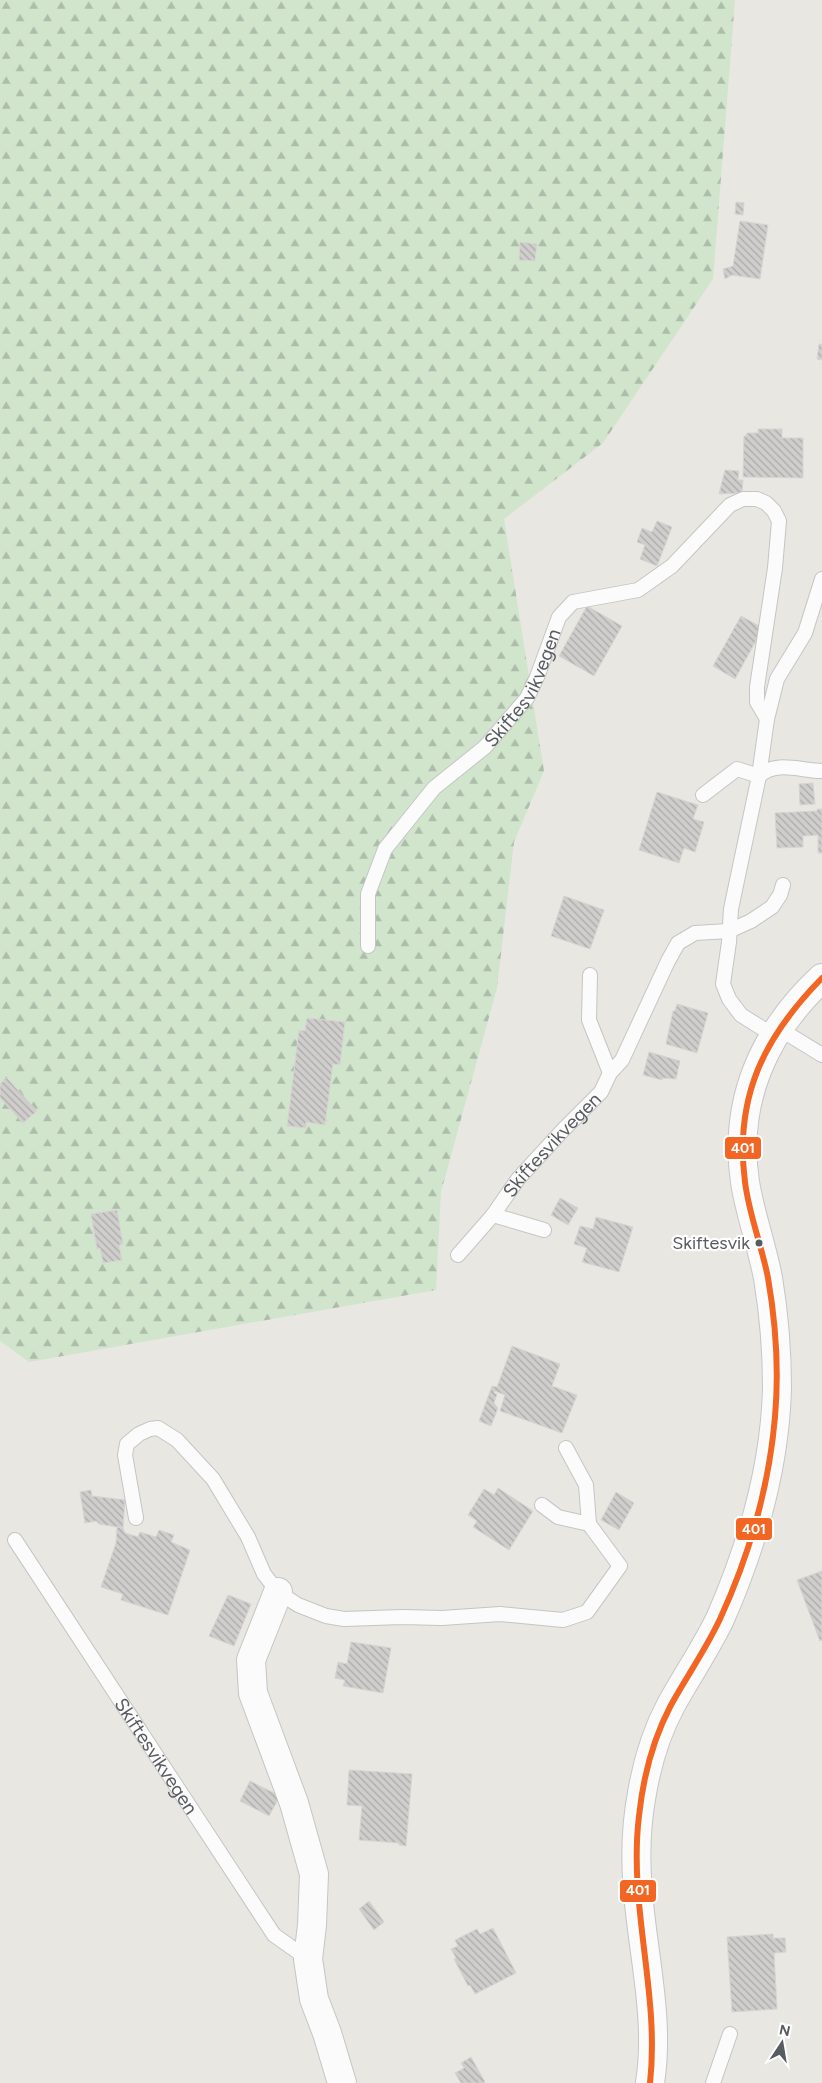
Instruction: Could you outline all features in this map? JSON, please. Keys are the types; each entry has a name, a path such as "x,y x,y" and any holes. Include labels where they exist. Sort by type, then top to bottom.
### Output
{"main road":[{"path":"650,2083 654,2018 638,1892 636,1848 642,1793 653,1750 669,1708 719,1620 755,1529 773,1445 777,1389 775,1332 767,1276 746,1182 743,1146 746,1110 755,1075 775,1032 801,998 822,978"},
{"path":"278,1592 251,1660 253,1693 294,1803 314,1874 312,1925 308,1959 314,1999 327,2033 342,2083"}],"lane":[{"name":"Skiftesvikvegen","path":"368,946 368,894 385,849 434,788 484,747 527,698 537,677 559,617 565,609 573,602 638,590 672,566 730,505 743,499 757,499 766,503 774,511 778,521 775,568 757,687 757,702 767,719"},
{"path":"822,579 804,633 777,679 771,697 759,776 738,867 723,984 729,999 740,1014 822,1055"},
{"path":"759,776 763,772 778,766 822,771"},
{"path":"703,795 736,769 759,776"},
{"name":"Skiftesvikvegen","path":"458,1255 492,1215 518,1179 601,1092 610,1073 622,1060 678,943 694,933 729,931 751,921 772,907 780,896 783,886"},
{"name":"Skiftesvikvegen","path":"590,975 589,1020 610,1073"},
{"name":"Skiftesvikvegen","path":"492,1215 544,1230"},
{"path":"136,1518 125,1455 127,1444 138,1434 158,1428 177,1440 213,1479 248,1537 264,1574 278,1592 298,1605 326,1616 344,1619 442,1618 500,1614 563,1620 588,1612 620,1566 590,1524 586,1485 566,1448"},
{"path":"542,1505 558,1517 590,1524"},
{"name":"Skiftesvikvegen","path":"15,1540 274,1935 308,1959"},
{"path":"713,2083 730,2034"}],"green space":[{"path":"0,0 735,0 713,279 603,443 504,519 544,771 514,842 497,988 441,1192 436,1290 29,1362 0,1341"}],"building":[{"path":"736,202 744,203 743,215 735,214"},
{"path":"740,221 768,225 760,279 732,275 725,279 723,269 733,266"},
{"path":"520,242 537,244 535,261 519,260"},
{"path":"819,344 822,344 822,360 817,359"},
{"path":"758,429 782,429 782,438 803,438 803,478 743,477 744,436 747,433 758,433"},
{"path":"725,470 739,471 738,480 743,480 742,493 719,494"},
{"path":"657,521 672,527 657,566 640,559 645,545 637,542 642,528 652,532"},
{"path":"587,606 622,626 594,676 559,656"},
{"path":"741,616 763,628 735,679 713,666"},
{"path":"813,783 815,804 800,805 799,784"},
{"path":"657,792 698,805 693,819 704,822 695,852 684,848 679,863 639,850"},
{"path":"817,809 822,809 822,853 818,853 818,835 803,836 803,847 777,848 775,813 817,811"},
{"path":"564,896 604,910 590,949 551,936"},
{"path":"677,1004 708,1013 697,1053 666,1044 673,1011 675,1011"},
{"path":"307,1018 345,1022 340,1065 333,1064 325,1125 306,1122 306,1128 287,1126 299,1030 305,1031"},
{"path":"649,1052 680,1061 676,1079 663,1078 662,1080 643,1075"},
{"path":"7,1078 37,1111 23,1123 0,1098 0,1084"},
{"path":"560,1198 578,1208 568,1225 551,1215"},
{"path":"117,1210 123,1244 119,1245 122,1260 103,1263 100,1248 97,1249 91,1214"},
{"path":"596,1217 633,1227 619,1272 582,1262 587,1248 574,1244 580,1226 593,1229"},
{"path":"512,1346 560,1364 552,1386 577,1395 562,1433 500,1411 505,1395 495,1391 494,1393 497,1394 494,1403 498,1408 491,1426 479,1421 492,1386 497,1387"},
{"path":"498,1488 533,1511 509,1550 473,1527 477,1521 468,1515 484,1489 494,1495"},
{"path":"91,1490 92,1496 125,1500 123,1528 99,1524 96,1521 85,1523 80,1492"},
{"path":"616,1492 634,1503 619,1530 601,1520"},
{"path":"117,1527 123,1528 125,1533 138,1537 140,1532 156,1537 159,1530 174,1535 171,1542 190,1550 168,1615 121,1600 123,1594 101,1587 116,1543"},
{"path":"822,1571 822,1640 820,1641 797,1580"},
{"path":"228,1595 251,1604 234,1646 209,1636"},
{"path":"351,1642 391,1648 383,1693 343,1686 345,1680 335,1678 338,1662 347,1664"},
{"path":"349,1770 412,1774 406,1846 399,1845 399,1843 359,1840 362,1806 347,1805"},
{"path":"250,1781 280,1796 269,1816 240,1801"},
{"path":"369,1901 384,1922 374,1930 359,1909"},
{"path":"493,1928 516,1973 475,1994 470,1985 468,1986 451,1949 458,1946 455,1940 477,1929 480,1934"},
{"path":"773,1934 773,1938 785,1938 786,1952 774,1953 777,2009 732,2012 727,1937"},
{"path":"471,2057 485,2082 461,2083 455,2073 464,2068 461,2063"}],"transit line":[{"name":"401","path":"650,2083 651,2016 637,1883 639,1816 643,1787 659,1731 677,1694 715,1630 749,1546 763,1495 775,1417 777,1365 773,1313 768,1278 749,1206 745,1182 744,1123 749,1096 769,1046 784,1023 822,978"}],"place":[{"name":"Skiftesvik","path":"759,1243"}]}
